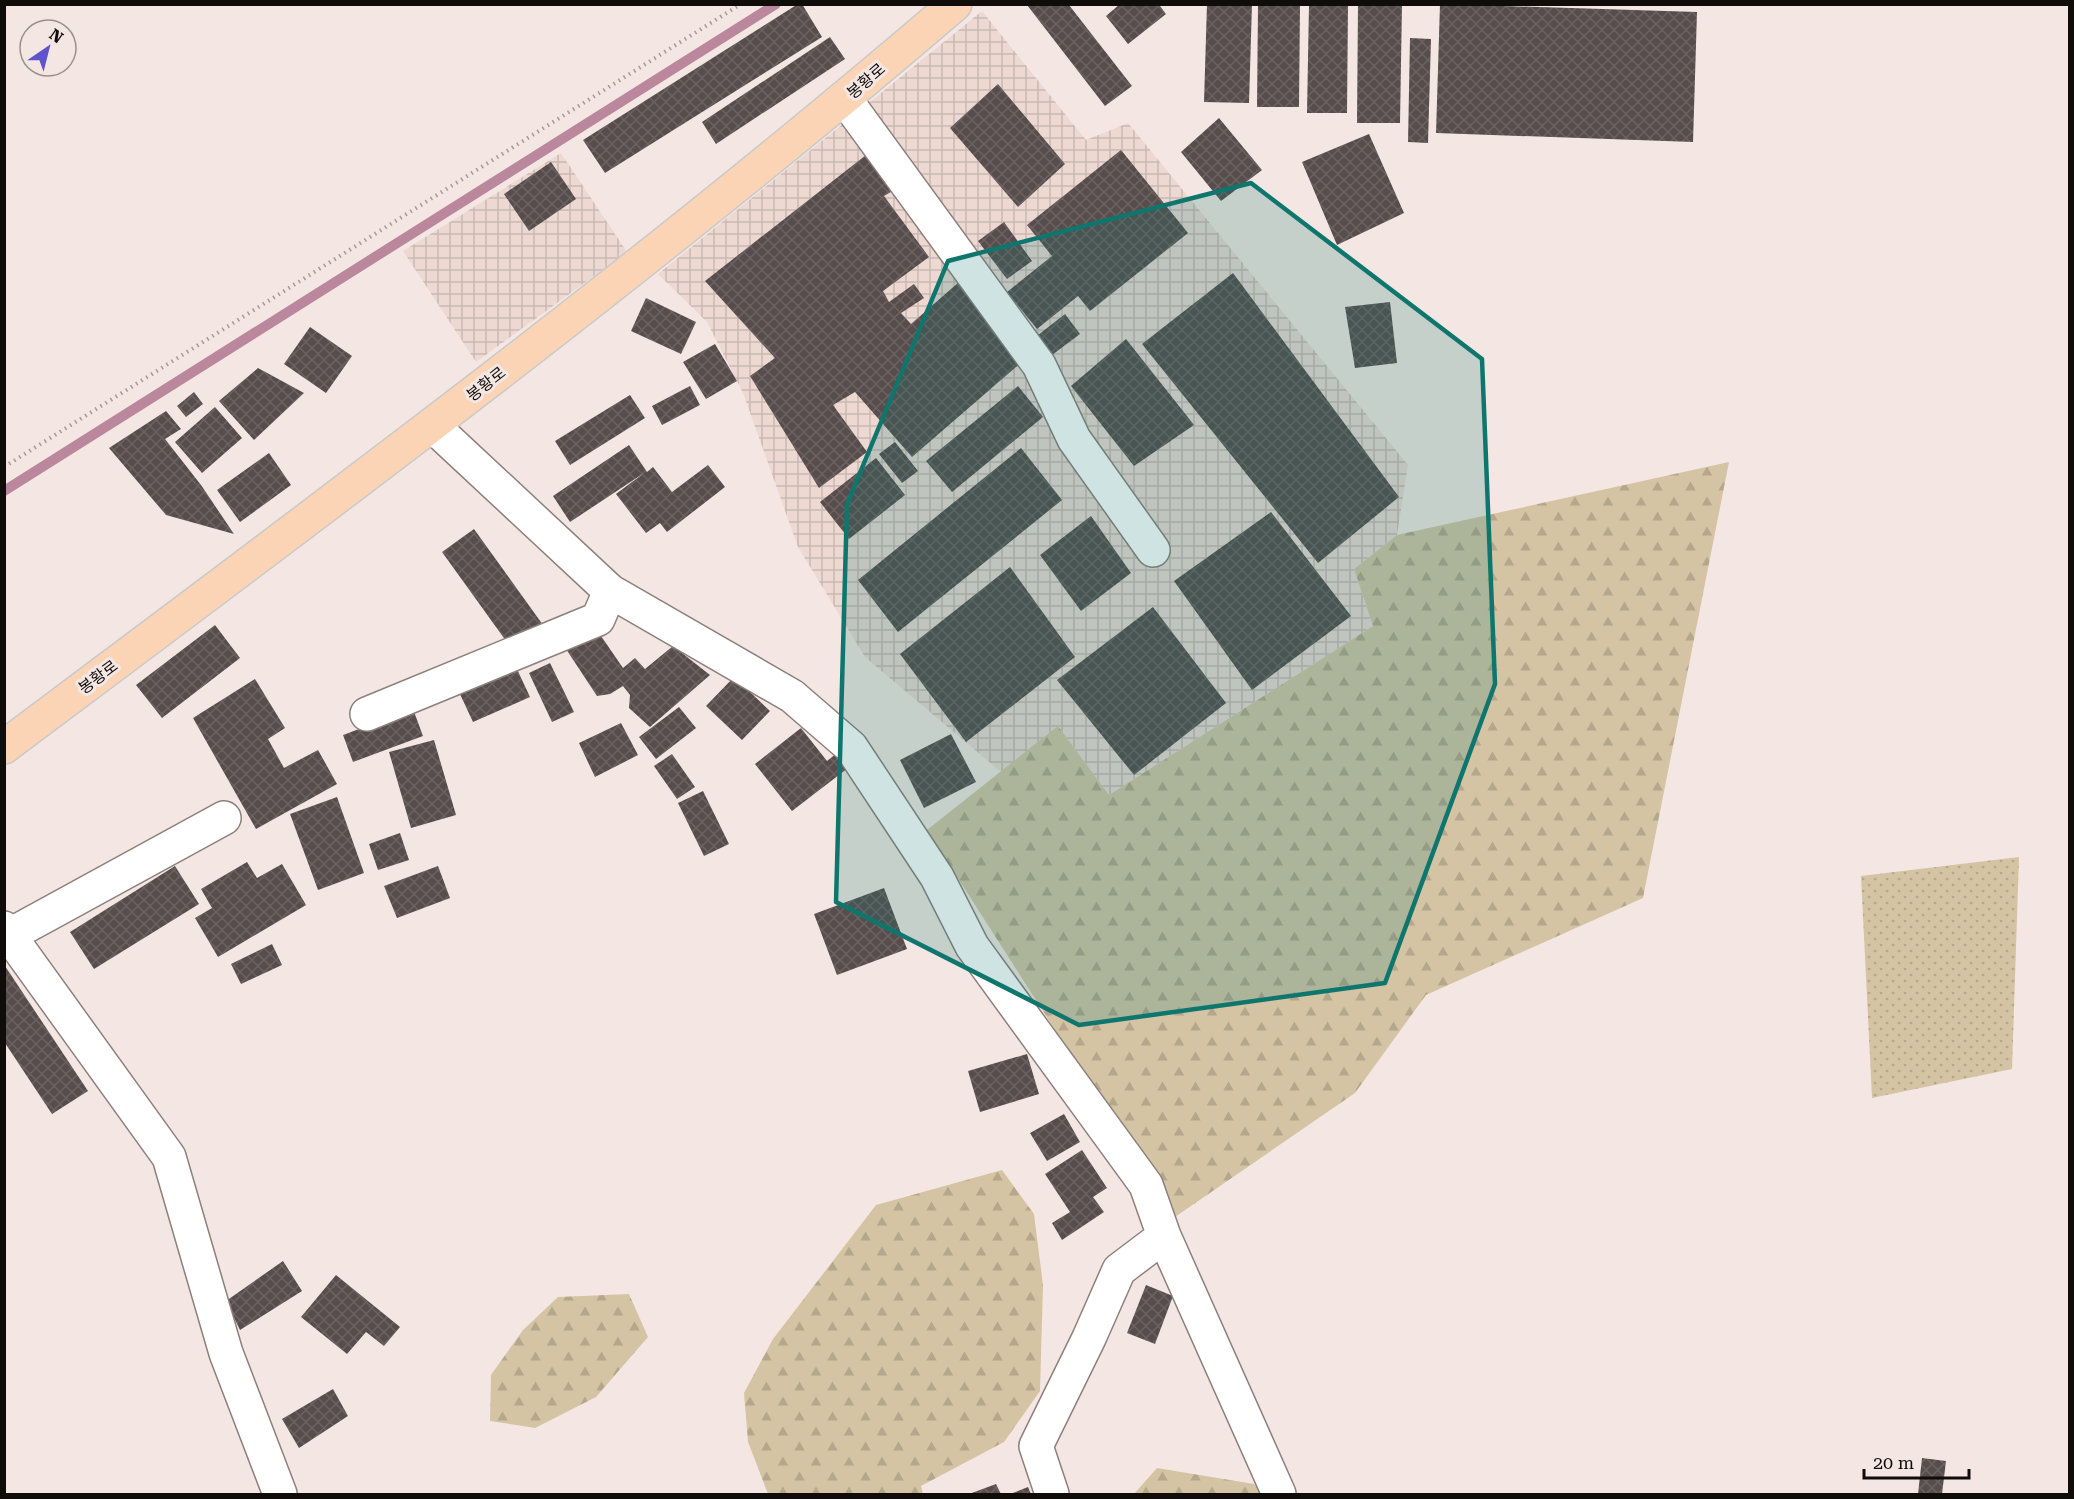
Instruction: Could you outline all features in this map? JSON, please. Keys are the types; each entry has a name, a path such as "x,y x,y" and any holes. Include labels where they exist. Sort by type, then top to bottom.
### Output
{"main road":[{"name":"봉황로","path":"4,747 433,426 845,99 955,4"}],"street":[{"path":"845,99 1039,365 1074,440 1153,550"},
{"path":"433,426 610,591 792,696 851,747 937,878 972,946 1146,1185 1164,1236 1279,1494"},
{"path":"367,714 598,619 610,591"},
{"path":"224,818 7,931 169,1157 226,1353 280,1494"},
{"path":"1052,1494 1036,1446 1089,1338 1119,1270 1164,1236"}],"path":[{"path":"4,467 741,4"}],"highlighted area":[{"path":"1251,183 1482,359 1495,684 1385,983 1079,1025 836,902 847,504 948,261"}],"shaded area":[{"path":"982,11 1086,140 1128,123 1408,465 1397,535 1354,569 1373,626 1109,795 1058,726 1001,772 865,657 798,547 743,393 707,322 658,274"},
{"path":"561,153 627,252 476,362 403,251"}],"green space":[{"path":"1729,462 1643,898 1426,995 1355,1093 1175,1217 927,830 1058,726 1109,795 1373,626 1354,569 1397,535"},
{"path":"2019,857 2012,1069 1872,1098 1861,876"},
{"path":"1002,1170 1034,1214 1043,1285 1040,1391 1004,1442 921,1486 923,1494 768,1494 748,1442 744,1393 773,1339 876,1205"},
{"path":"629,1294 648,1337 596,1397 535,1428 490,1421 491,1375 523,1330 558,1297"},
{"path":"1157,1468 1254,1484 1262,1494 1134,1494"}],"building":[{"path":"798,4 802,4 822,37 605,173 583,140"},
{"path":"1120,4 1162,4 1160,6 1166,14 1128,44 1106,16"},
{"path":"1207,4 1252,4 1249,103 1204,102"},
{"path":"1358,4 1402,4 1400,123 1357,123"},
{"path":"1440,4 1697,12 1693,142 1436,133"},
{"path":"1027,5 1069,5 1132,86 1105,106"},
{"path":"1258,5 1300,5 1299,107 1257,107"},
{"path":"1309,5 1348,5 1347,113 1307,113"},
{"path":"830,37 845,59 716,144 702,122"},
{"path":"1410,38 1431,39 1428,143 1408,142"},
{"path":"998,84 1065,164 1018,207 950,128"},
{"path":"1219,118 1262,170 1221,201 1181,152"},
{"path":"1369,134 1404,213 1337,245 1302,162"},
{"path":"1121,150 1188,233 1090,311 1078,296 1037,329 1007,292 1052,256 1027,225"},
{"path":"866,155 896,189 884,196 929,257 883,291 889,302 914,284 924,298 901,313 911,324 959,282 1023,361 912,457 855,392 833,405 867,452 819,488 750,376 775,358 705,281"},
{"path":"551,162 576,199 529,231 504,194"},
{"path":"1004,222 1032,261 1007,279 978,241"},
{"path":"1233,273 1399,497 1318,563 1142,344"},
{"path":"646,298 696,322 681,354 631,331"},
{"path":"1390,302 1397,363 1355,368 1345,307"},
{"path":"1065,314 1080,334 1048,358 1033,339"},
{"path":"310,327 352,356 326,393 284,364"},
{"path":"1126,339 1194,425 1134,466 1071,386"},
{"path":"715,344 737,381 706,399 683,362"},
{"path":"258,368 304,393 254,440 219,401"},
{"path":"690,386 700,405 662,425 652,406"},
{"path":"1018,386 1043,417 952,492 926,461"},
{"path":"194,392 203,404 186,417 177,406"},
{"path":"630,395 645,418 570,465 555,441"},
{"path":"215,407 242,438 202,473 175,442"},
{"path":"166,411 181,429 165,439 201,485 234,534 166,515 109,448"},
{"path":"895,442 918,471 902,483 879,454"},
{"path":"629,445 647,472 653,467 672,492 708,465 725,487 667,532 660,523 646,533 616,494 644,473 570,522 553,496"},
{"path":"1021,448 1062,500 898,632 858,580"},
{"path":"269,453 291,485 240,522 217,490"},
{"path":"876,458 905,495 849,539 820,502"},
{"path":"1271,512 1351,616 1252,690 1174,581"},
{"path":"1091,516 1131,573 1081,611 1040,555"},
{"path":"474,529 543,625 511,648 442,552"},
{"path":"1010,567 1075,657 966,742 900,654"},
{"path":"1153,607 1226,703 1134,775 1057,680"},
{"path":"215,625 240,658 162,718 136,685"},
{"path":"599,633 623,668 635,658 645,669 673,646 710,675 650,727 629,708 630,695 623,686 610,694 597,696 566,649"},
{"path":"550,663 574,712 552,722 529,673"},
{"path":"516,667 530,697 473,722 459,692"},
{"path":"734,677 770,711 742,740 706,706"},
{"path":"255,679 285,728 268,739 284,768 318,750 337,784 256,829 193,718"},
{"path":"679,707 696,728 656,759 639,737"},
{"path":"413,709 423,736 353,762 343,735"},
{"path":"621,723 638,755 595,777 579,743"},
{"path":"801,728 827,761 837,753 848,768 792,811 755,764"},
{"path":"951,734 976,782 924,808 900,760"},
{"path":"434,740 456,815 411,828 389,752"},
{"path":"672,754 695,787 677,799 654,766"},
{"path":"703,791 729,844 704,856 678,803"},
{"path":"337,797 364,873 318,890 290,814"},
{"path":"400,833 409,860 378,870 369,844"},
{"path":"247,862 257,878 282,864 306,905 218,957 195,918 212,908 201,889"},
{"path":"175,866 199,904 94,969 70,932"},
{"path":"438,866 450,898 397,918 384,886"},
{"path":"884,888 907,949 837,975 814,914"},
{"path":"272,944 282,965 241,984 231,964"},
{"path":"5,966 88,1091 52,1114 5,1043"},
{"path":"1027,1054 1039,1094 980,1112 968,1071"},
{"path":"1064,1114 1080,1142 1047,1161 1030,1133"},
{"path":"1082,1150 1107,1188 1093,1197 1104,1212 1062,1240 1052,1223 1070,1212 1045,1174"},
{"path":"283,1261 302,1291 240,1330 226,1301"},
{"path":"336,1275 400,1327 384,1346 366,1332 347,1354 301,1317"},
{"path":"1146,1285 1173,1296 1155,1344 1127,1333"},
{"path":"333,1389 348,1416 299,1448 282,1419"},
{"path":"1922,1458 1946,1461 1942,1494 1918,1494"},
{"path":"996,1484 1001,1494 969,1494"},
{"path":"1028,1487 1031,1494 1010,1494"}],"waterway":[{"path":"4,491 776,4"}]}
